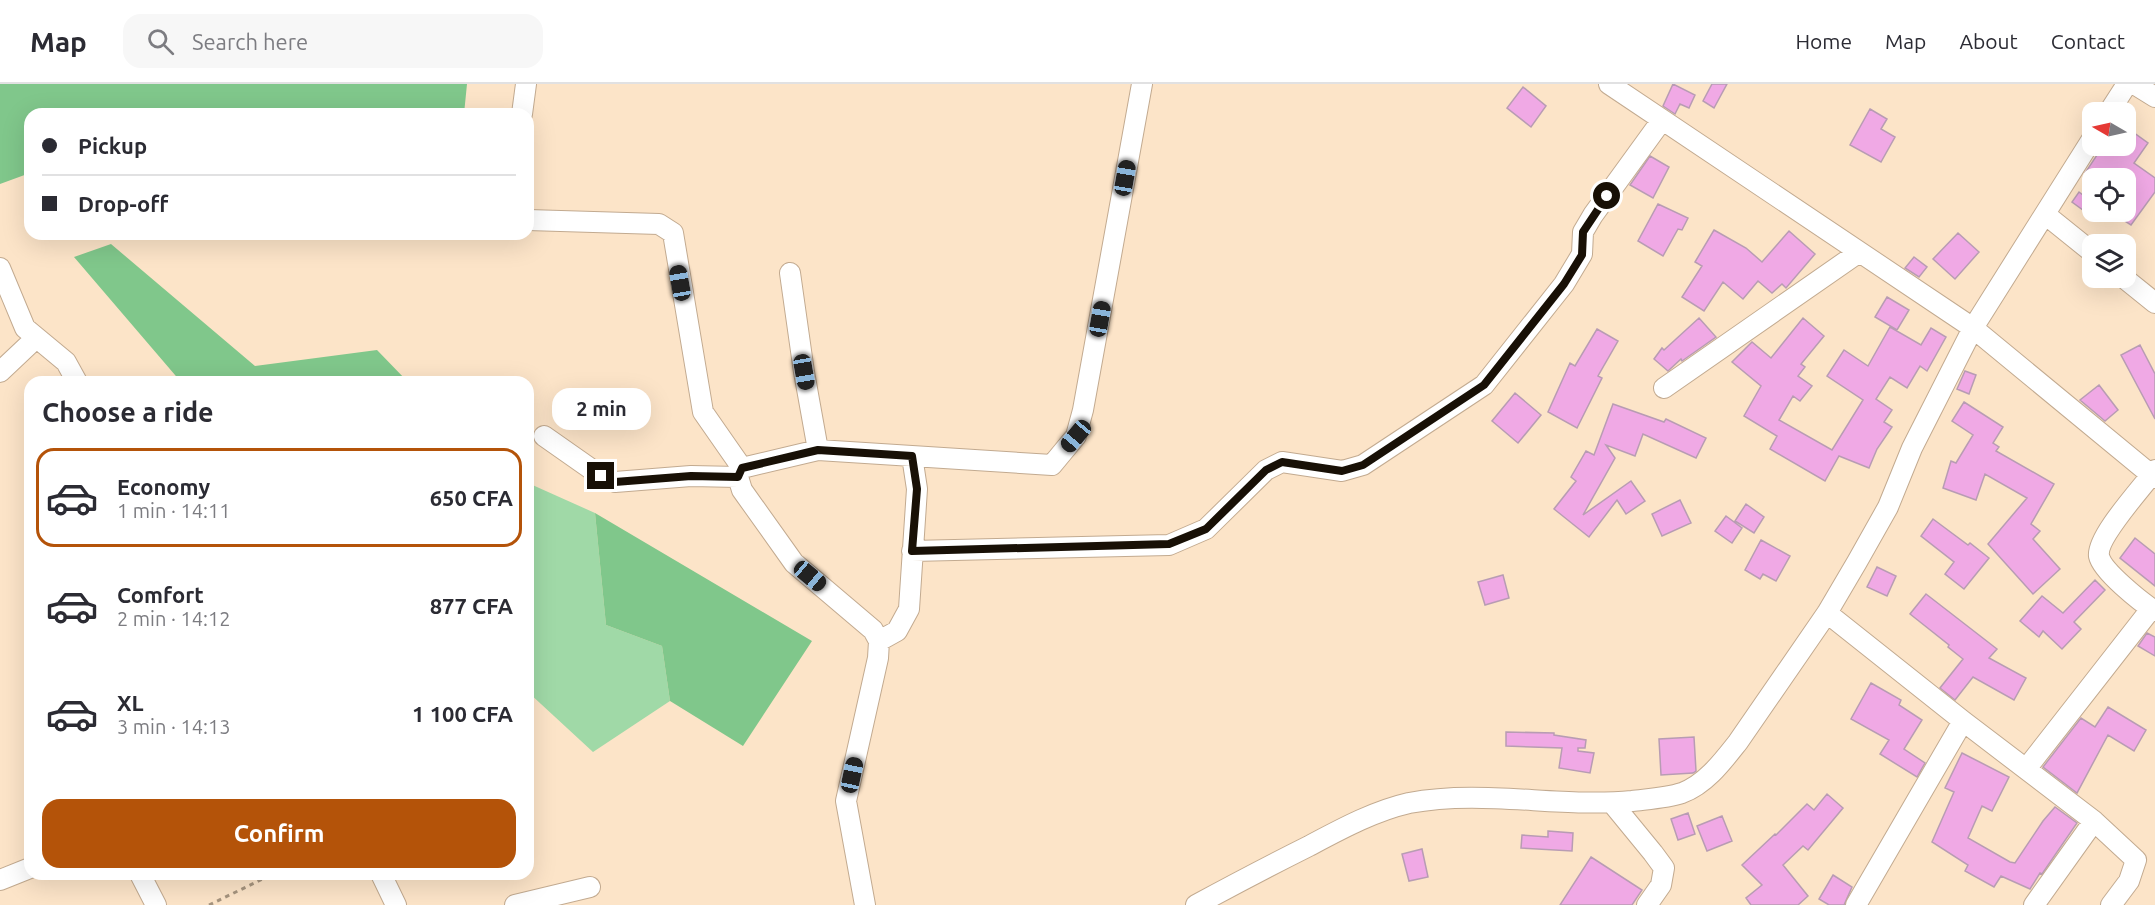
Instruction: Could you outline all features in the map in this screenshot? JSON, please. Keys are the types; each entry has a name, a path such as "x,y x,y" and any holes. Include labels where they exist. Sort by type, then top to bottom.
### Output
{"street":[{"path":"523,108 526,84"},
{"path":"544,436 601,476 615,482 740,473 818,450 1052,465 1076,436 1087,389 1142,84"},
{"path":"1609,84 1972,328 2154,474 2103,537 2098,553 2103,566 2153,610 2026,769"},
{"path":"2114,102 2122,86 2155,97"},
{"path":"912,551 1169,544 1206,529 1266,470 1282,462 1342,471 1363,465 1484,385 1564,284 1582,255 1583,232 1593,215 1662,120"},
{"path":"1196,905 1346,826 1408,804 1444,798 1612,803 1682,793 1702,782 1723,762 1738,742 1827,613 1888,507 1916,438 1972,328 2082,156"},
{"path":"2046,215 2082,244"},
{"path":"534,220 659,224 673,233 703,412 740,473 742,490 794,563 873,630 879,641 878,658 846,801 865,905"},
{"path":"1664,388 1858,253"},
{"path":"0,268 25,328 66,362 74,376"},
{"path":"790,273 818,450"},
{"path":"2136,288 2155,303"},
{"path":"0,372 36,338"},
{"path":"879,641 897,630 909,609 917,489 912,456"},
{"path":"1827,613 2094,821 2136,860 2129,881 2111,905"},
{"path":"1856,905 1963,721"},
{"path":"1612,803 1664,868 1661,885 1647,905"},
{"path":"2034,905 2094,821"},
{"path":"0,880 24,870"},
{"path":"143,880 156,905"},
{"path":"384,880 396,905"},
{"path":"515,905 590,887"}],"path":[{"path":"209,905 261,880"}],"green space":[{"path":"0,84 467,84 465,108 24,108 24,175 0,184"},
{"path":"111,244 255,366 377,350 402,376 176,376 74,257"},
{"path":"534,486 595,513 606,625 662,646 670,701 593,752 534,698"},
{"path":"595,513 812,641 743,746 670,701 662,646 606,625"}],"building":[{"path":"1673,84 1695,95 1689,108 1680,104 1675,114 1663,106"},
{"path":"1712,84 1727,84 1714,108 1703,101"},
{"path":"1523,87 1546,106 1531,127 1507,108"},
{"path":"1870,109 1887,119 1881,129 1895,137 1881,162 1850,145"},
{"path":"2136,134 2148,143 2134,163 2155,178 2155,192 2136,218 2136,168 2088,168 2096,156 2136,156"},
{"path":"1650,156 1669,167 1653,198 1630,185"},
{"path":"2079,192 2082,194 2082,209 2072,202"},
{"path":"1658,204 1688,218 1682,230 1678,229 1663,256 1638,241"},
{"path":"1714,230 1746,248 1762,262 1789,231 1815,254 1786,288 1782,284 1772,293 1758,281 1743,299 1723,282 1704,311 1682,297 1702,266 1695,262"},
{"path":"1958,233 1979,252 1955,279 1933,259"},
{"path":"1914,257 1927,267 1919,277 1905,268"},
{"path":"1887,297 1909,310 1897,330 1875,317"},
{"path":"1699,318 1716,337 1682,361 1681,359 1668,371 1654,359 1662,348 1664,350"},
{"path":"1803,318 1824,336 1801,364 1805,367 1798,376 1812,386 1800,401 1793,396 1779,420 1832,450 1863,400 1827,376 1844,350 1868,366 1890,327 1921,345 1931,328 1946,337 1927,371 1920,366 1907,388 1890,377 1876,399 1892,410 1884,422 1892,427 1877,449 1869,468 1839,456 1825,481 1770,449 1777,436 1744,416 1761,386 1732,362 1752,342 1771,358"},
{"path":"1597,329 1618,341 1598,376 1602,378 1577,428 1548,412 1570,363 1575,366"},
{"path":"2140,345 2155,374 2155,419 2121,355"},
{"path":"1965,371 1976,375 1969,394 1957,389"},
{"path":"2099,385 2118,410 2105,421 2080,400"},
{"path":"1515,393 1541,415 1518,443 1492,421"},
{"path":"1964,402 2003,427 1993,443 1999,447 1996,451 2054,484 2031,524 2040,531 2033,539 2060,569 2033,594 1988,544 2027,498 1985,474 1976,500 1943,488 1951,461 1956,463 1973,435 1952,421"},
{"path":"1613,404 1664,422 1666,419 1706,438 1696,458 1643,434 1635,456 1606,445 1615,458 1583,515 1631,481 1645,501 1626,514 1617,500 1589,537 1554,509 1576,481 1571,477 1586,451 1594,455"},
{"path":"1680,500 1691,523 1662,536 1652,514"},
{"path":"1746,504 1764,517 1754,533 1735,521"},
{"path":"1726,516 1742,528 1732,543 1715,531"},
{"path":"1933,519 1989,558 1964,589 1945,574 1954,562 1921,536"},
{"path":"2135,538 2155,554 2155,586 2120,558"},
{"path":"1761,540 1790,556 1776,581 1763,574 1760,579 1745,570"},
{"path":"1877,567 1896,576 1887,596 1867,587"},
{"path":"1503,575 1509,598 1485,605 1478,582"},
{"path":"2095,580 2105,590 2074,622 2081,629 2062,649 2043,631 2039,637 2020,621 2042,596 2063,613"},
{"path":"1926,594 1997,649 1989,658 2026,678 2014,700 1973,677 1955,700 1940,688 1963,659 1910,614"},
{"path":"2147,633 2155,637 2155,656 2138,646"},
{"path":"1871,683 1901,700 1899,705 1922,720 1904,749 1925,763 1917,777 1880,754 1889,740 1851,719"},
{"path":"2108,707 2146,730 2134,751 2108,735 2077,793 2043,767 2081,718 2095,727"},
{"path":"1506,732 1554,733 1554,735 1586,740 1585,748 1578,748 1578,751 1594,753 1590,773 1559,768 1562,748 1506,746"},
{"path":"1694,737 1696,771 1661,775 1659,739"},
{"path":"1962,753 2009,777 1992,811 1982,806 1968,838 2015,863 2055,807 2077,823 2030,889 2001,876 1994,887 1965,871 1968,865 1932,842 1954,792 1945,788"},
{"path":"1827,794 1843,808 1808,850 1803,846 1783,865 1808,896 1798,905 1751,905 1746,898 1762,885 1742,865 1807,804 1814,810"},
{"path":"1688,813 1695,834 1678,840 1671,819"},
{"path":"1722,816 1732,841 1707,851 1697,826"},
{"path":"1548,831 1573,833 1572,851 1521,848 1522,835 1548,837"},
{"path":"1422,849 1428,877 1409,881 1402,854"},
{"path":"1591,857 1642,890 1632,905 1560,905"},
{"path":"1833,875 1852,887 1844,905 1829,905 1819,899"}],"route":[{"path":"601,476 615,482 691,476 738,477 742,468 818,450 912,456 917,489 912,551 1169,544 1206,529 1266,470 1282,462 1342,471 1363,465 1484,385 1564,284 1582,255 1583,232 1607,196"}]}
